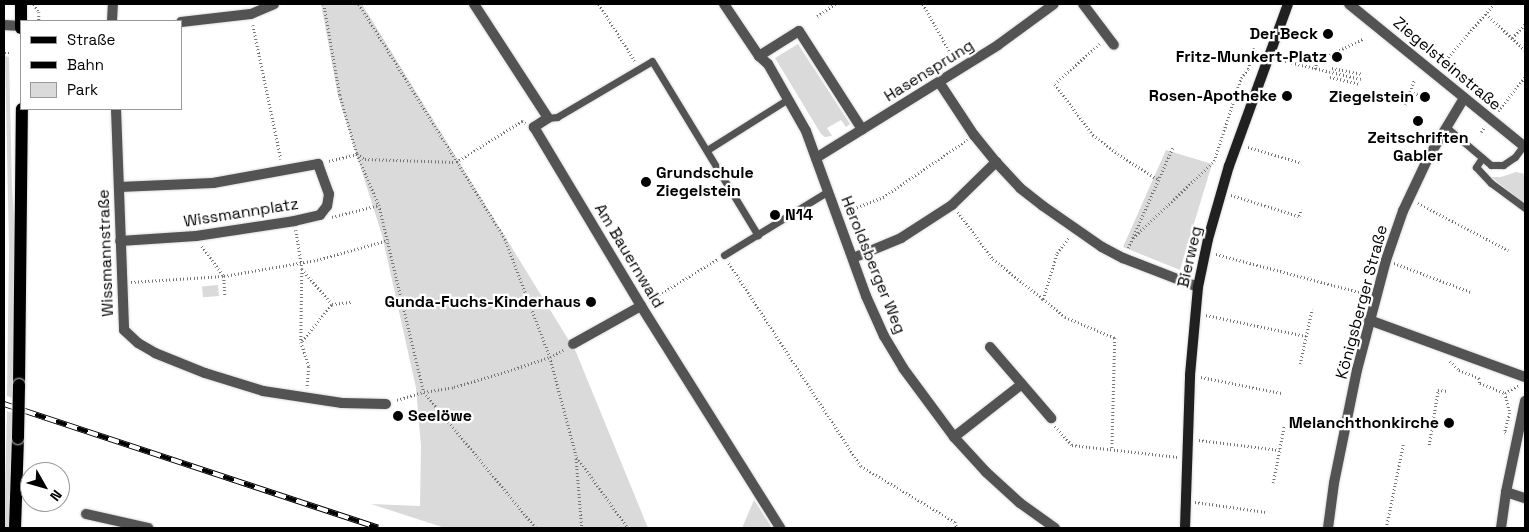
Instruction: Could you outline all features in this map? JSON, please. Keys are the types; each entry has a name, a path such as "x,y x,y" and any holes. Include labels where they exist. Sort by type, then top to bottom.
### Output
{"main road":[{"path":"21,4 21,20"},
{"name":"Bierweg","path":"1185,528 1194,313 1205,251 1237,143 1288,4"},
{"path":"15,528 19,385 22,110"}],"street":[{"path":"112,20 113,4"},
{"path":"182,22 251,14 274,4"},
{"path":"474,4 548,118 534,128"},
{"name":"Heroldsberger Weg","path":"724,4 759,56 768,64 806,131 866,296 903,368 954,437 986,472 1020,504 1054,528"},
{"name":"Hasensprung","path":"816,158 998,45 1054,4"},
{"path":"1083,4 1111,41"},
{"name":"Ziegelsteinstraße","path":"1349,4 1524,147"},
{"path":"4,25 20,27"},
{"path":"759,56 799,31 862,129"},
{"path":"939,82 974,135 1020,188 1075,229 1123,258 1198,287"},
{"name":"Königsberger Straße","path":"1328,528 1334,483 1369,320 1386,260 1403,211 1446,127 1464,98"},
{"name":"Wissmannstraße","path":"116,110 124,330 138,343 155,354 205,373 263,390 342,403 386,404"},
{"name":"Am Bauernwald","path":"534,128 641,306 780,528"},
{"path":"853,258 901,238 952,205 996,162"},
{"name":"Wissmannplatz","path":"120,187 213,183 318,164 329,194 326,206 320,215 295,221 196,236 120,241"},
{"path":"573,344 641,306"},
{"path":"1369,320 1525,377"},
{"path":"990,347 1051,418"},
{"path":"954,437 1022,384"},
{"path":"1501,528 1506,492 1525,401"},
{"path":"1506,492 1525,498"},
{"path":"86,514 148,528"}],"lane":[{"path":"548,118 557,117 652,61 758,235"},
{"path":"707,150 788,99"},
{"path":"1446,127 1491,165 1503,165 1515,157 1524,147"},
{"path":"1482,158 1476,167 1491,183 1525,208"},
{"path":"724,255 827,192"}],"path":[{"path":"34,4 39,12 39,20"},
{"path":"324,4 340,95 357,154 379,206 424,392 536,528"},
{"path":"359,4 505,240 550,357 576,455 582,528"},
{"path":"599,4 639,68"},
{"path":"817,16 835,4"},
{"path":"923,4 960,69"},
{"path":"1435,73 1494,4"},
{"path":"251,14 283,170"},
{"path":"1485,14 1525,50"},
{"path":"1512,38 1525,24"},
{"path":"1315,69 1317,61 1363,39"},
{"path":"1111,41 1055,84 1093,135 1118,154 1159,180"},
{"path":"1133,238 1214,161 1241,78 1248,70 1254,48"},
{"path":"1285,61 1361,79"},
{"path":"1332,68 1362,74"},
{"path":"1330,77 1360,84"},
{"path":"1481,132 1525,77"},
{"path":"1405,105 1414,80"},
{"path":"1410,92 1420,95"},
{"path":"318,164 357,154 365,159 456,162 522,121 534,128"},
{"path":"836,216 883,197 974,135"},
{"path":"1237,143 1302,163"},
{"path":"1123,258 1173,147"},
{"path":"1222,192 1299,216 1301,209"},
{"path":"1410,199 1508,250"},
{"path":"952,205 994,259 1065,317 1115,338 1112,448"},
{"path":"320,215 326,219 379,206"},
{"path":"295,221 302,269 301,342 308,367 306,398"},
{"path":"1043,299 1057,253 1075,229"},
{"path":"196,236 224,276 225,296"},
{"path":"122,282 224,276 301,262 388,240"},
{"path":"1205,251 1375,296"},
{"path":"641,306 724,255 861,466 955,522 957,528"},
{"path":"1386,260 1471,292"},
{"path":"302,269 332,304"},
{"path":"301,342 332,304 351,302"},
{"path":"1300,364 1312,309"},
{"path":"1194,313 1306,336"},
{"path":"1433,343 1459,370 1480,378 1480,383 1505,393"},
{"path":"386,404 424,392 454,387 550,357 573,344"},
{"path":"1190,375 1282,393"},
{"path":"1505,393 1525,382"},
{"path":"1428,445 1438,390 1448,391"},
{"path":"1505,393 1510,413 1505,432 1517,438"},
{"path":"1051,418 1072,445 1112,448 1187,458"},
{"path":"1274,483 1284,426"},
{"path":"1188,439 1279,450"},
{"path":"1386,528 1402,445"},
{"path":"576,455 628,528"},
{"path":"1186,500 1266,512"}],"green space":[{"path":"321,4 362,4 576,352 648,528 445,528 371,504 420,506 421,446 416,388 382,235 338,96"},
{"path":"798,44 850,124 846,127 841,120 827,128 832,136 825,137 821,134 775,58"},
{"path":"5,56 9,57 12,187 15,230 13,398 7,396 9,249"},
{"path":"1166,150 1212,164 1180,270 1123,247"},
{"path":"1516,172 1525,174 1525,204 1491,177 1501,177"},
{"path":"218,285 219,296 203,297 202,286"},
{"path":"7,411 13,413 11,494 9,528 4,528"},
{"path":"754,500 772,528 742,528"}],"railway":[{"path":"4,404 378,528"}],"place":[{"name":"Der Beck","path":"1328,34"},
{"name":"Fritz-Munkert-Platz","path":"1337,57"},
{"name":"Rosen-Apotheke","path":"1287,96"},
{"name":"Ziegelstein","path":"1425,97"},
{"name":"Zeitschriften Gabler","path":"1418,121"},
{"name":"Grundschule Ziegelstein","path":"646,182"},
{"name":"N14","path":"775,215"},
{"name":"Gunda-Fuchs-Kinderhaus","path":"591,302"},
{"name":"Seelöwe","path":"398,416"},
{"name":"Melanchthonkirche","path":"1449,423"}]}
